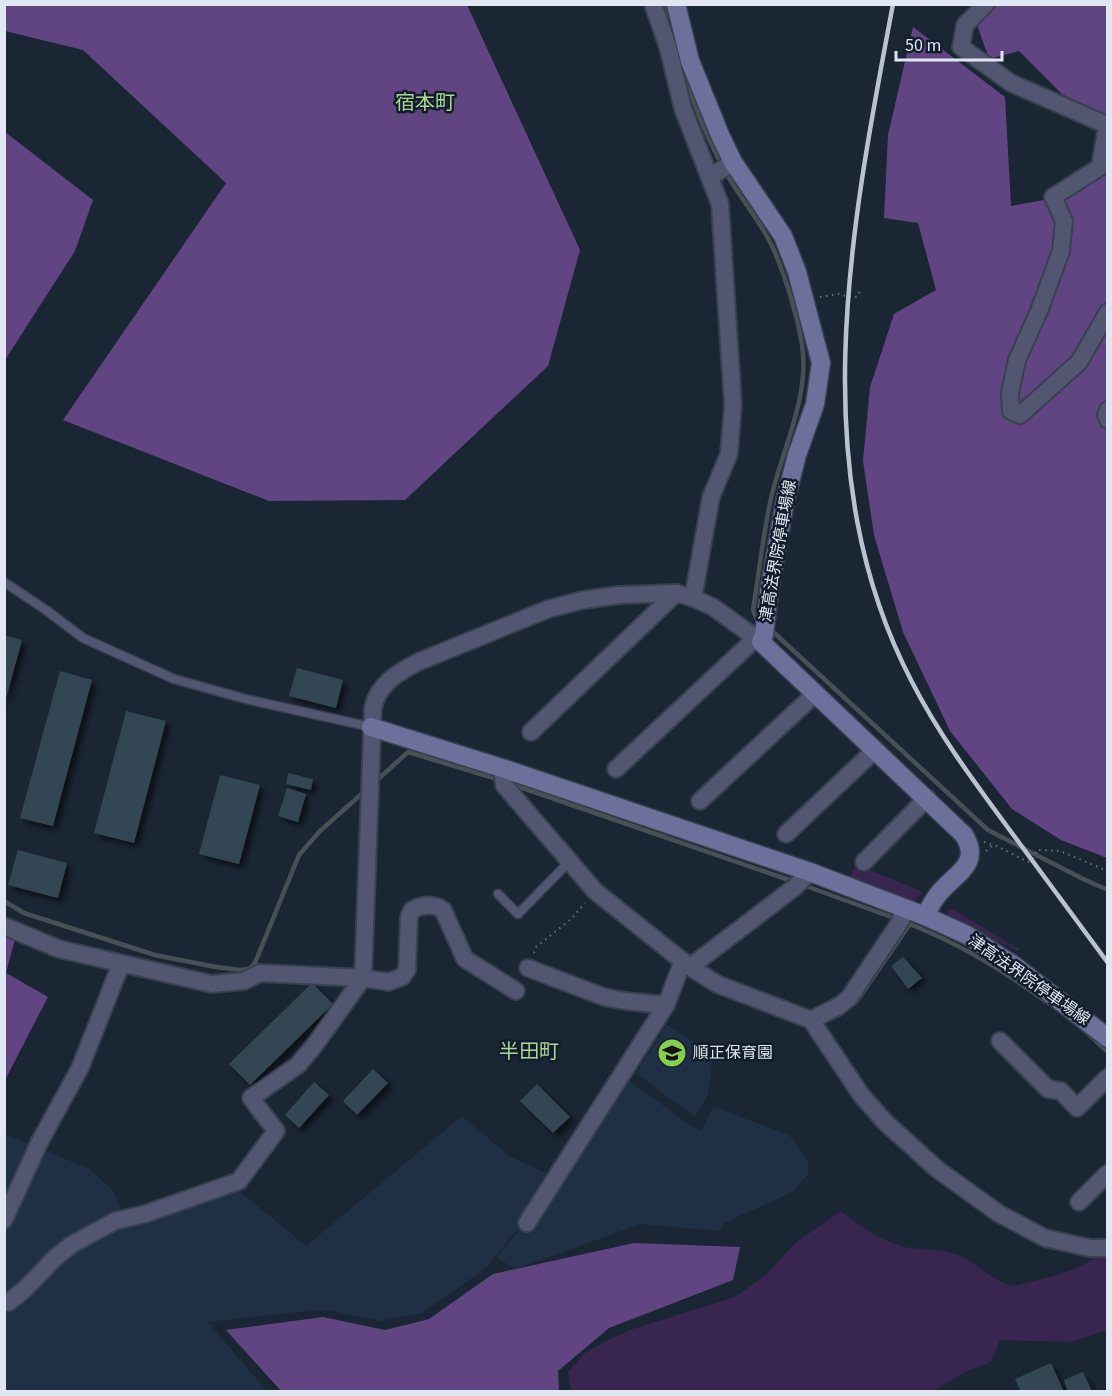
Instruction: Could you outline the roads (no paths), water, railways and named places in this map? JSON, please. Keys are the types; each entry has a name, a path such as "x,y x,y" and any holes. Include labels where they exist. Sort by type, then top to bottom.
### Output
{"main road":[{"name":"津高法界院停車場線","path":"677,25 725,167 783,236 806,302 821,363 815,404 796,455 785,501 762,633 816,693 964,835 971,851 970,859 967,865 940,892 926,916"},
{"name":"津高法界院停車場線","path":"371,727 504,777 902,917 926,916 967,935 1012,964 1107,1038"}],"street":[{"path":"654,4 677,25 687,120 720,204 733,405 729,454 711,497 693,598"},
{"path":"986,4 965,25 961,47 1011,83 1107,125 1100,167 1053,197 1064,221 1061,251 1039,311 1017,360 1010,393 1011,411 1020,415 1079,362 1107,312"},
{"path":"687,120 725,167 728,198 720,204"},
{"path":"1107,410 1107,420"},
{"path":"531,732 676,593"},
{"path":"4,1303 9,1302 25,1289 71,1245 115,1221 145,1214 239,1181 276,1131 251,1098 298,1065 363,978 371,727 375,697 387,681 418,662 548,609 583,600 619,595 676,593 713,607 762,633 616,769"},
{"path":"700,801 816,693"},
{"path":"786,834 875,750"},
{"path":"504,777 566,865 608,904 683,966 717,984 813,1023 862,1096 885,1122 937,1169 998,1213 1045,1238 1090,1248 1107,1248"},
{"path":"864,862 927,798"},
{"path":"527,1223 666,1005 683,966 802,880"},
{"path":"4,926 59,949 212,984 244,981 260,973 363,978 388,982 402,977 407,970 410,914 417,908 438,906 447,916 465,959 516,991"},
{"path":"813,1023 849,998 902,917"},
{"path":"4,1220 40,1141 80,1068 121,964"},
{"path":"528,968 604,997 666,1005"},
{"path":"1000,1041 1048,1089 1061,1091 1077,1108 1107,1077"},
{"path":"1079,1202 1107,1173"}],"lane":[{"path":"4,582 83,638 174,679 246,699 371,727"},
{"path":"498,894 518,914 566,865"}],"waterway":[{"path":"666,4 676,48 698,114 727,175 773,248 790,295 802,344 803,364 799,403 771,498 763,540 753,610 760,622"},
{"path":"770,629 988,830 1108,890"},
{"path":"375,782 408,752 500,780"},
{"path":"511,784 795,882"},
{"path":"4,901 24,913 155,955 216,967 249,969 255,963 299,855 320,831 366,790"},
{"path":"803,885 897,919"},
{"path":"904,922 942,938 979,958 1048,1003"},
{"path":"857,1001 910,924"},
{"path":"824,1022 841,1014"},
{"path":"1084,1030 1108,1052"}],"railway":[{"path":"893,4 863,174 852,261 846,348 847,434 857,519 878,602 922,701 968,773 1108,963"}],"place":[{"name":"順正保育園","path":"672,1053"}],"district":[{"name":"宿本町","path":"425,103"},
{"name":"半田町","path":"529,1052"}]}
